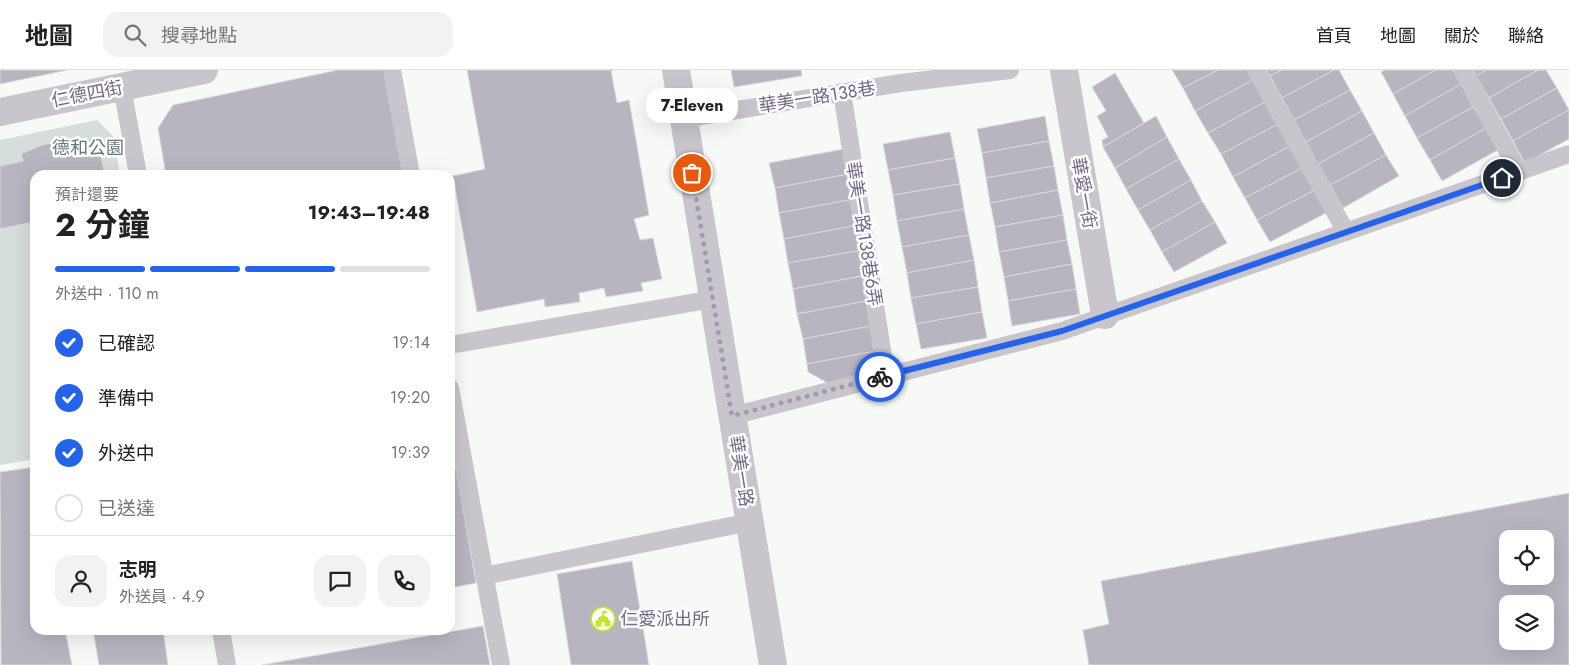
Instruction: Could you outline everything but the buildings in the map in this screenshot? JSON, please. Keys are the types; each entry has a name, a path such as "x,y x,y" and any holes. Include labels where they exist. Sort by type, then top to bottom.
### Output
{"street":[{"name":"仁德四街","path":"0,112 204,70"},
{"name":"華美一路","path":"676,70 773,665"},
{"name":"華愛一街","path":"1064,70 1105,315"}],"lane":[{"path":"392,70 410,170"},
{"name":"華美一路138巷","path":"683,119 901,82 1010,70"},
{"path":"1256,70 1346,232"},
{"path":"1463,70 1519,172"},
{"path":"122,87 137,170"},
{"name":"華美一路138巷6弄","path":"842,92 886,376"},
{"path":"732,416 1062,331 1569,154"},
{"path":"455,344 713,299"},
{"path":"455,416 501,665"},
{"path":"484,576 750,522"},
{"path":"222,635 228,665"}],"green space":[{"name":"德和公園","path":"97,120 114,137 119,170 30,170 30,460 0,465 0,140"}],"way so far":[{"path":"692,173 732,416 880,377"}],"place":[{"name":"7-Eleven","path":"692,173"},
{"name":"仁愛派出所","path":"603,619"}],"route":[{"path":"880,377 1062,331 1502,178"}]}
